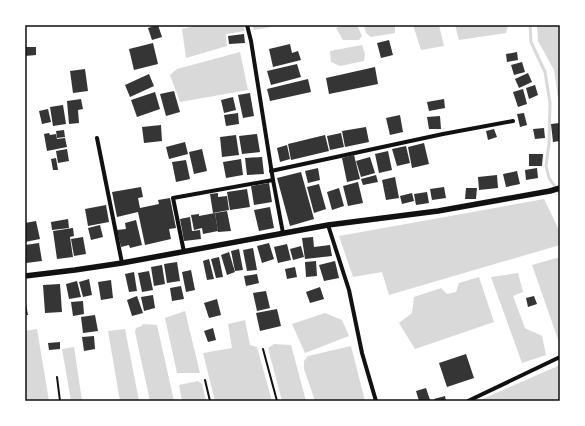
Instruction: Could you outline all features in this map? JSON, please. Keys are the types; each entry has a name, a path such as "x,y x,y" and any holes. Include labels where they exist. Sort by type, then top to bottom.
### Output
{"street":[{"path":"247,25 271,171 283,233"},
{"path":"271,171 443,134 513,121"},
{"path":"96,138 122,263"},
{"path":"184,252 173,198 273,180"},
{"path":"25,276 122,263 328,225 438,211 560,188"},
{"path":"328,225 349,290 362,353 376,401"},
{"path":"468,401 560,358"}],"path":[{"path":"263,349 277,401"},
{"path":"57,378 60,401"},
{"path":"205,380 210,401"}],"shaded area":[{"path":"198,25 243,25 245,31 226,34 227,46 186,58 182,29"},
{"path":"253,25 282,25 254,30"},
{"path":"345,25 357,25 362,36 359,40 343,40 336,28"},
{"path":"364,25 394,25 395,33 371,37 366,33"},
{"path":"413,25 439,25 444,46 421,50"},
{"path":"455,25 508,25 506,33 459,40"},
{"path":"537,25 560,25 560,111 554,70 538,41"},
{"path":"362,45 365,54 364,61 340,66 331,62 330,51"},
{"path":"240,52 248,90 180,102 170,75 177,69"},
{"path":"544,199 560,232 560,245 389,295 382,272 353,277 339,236"},
{"path":"560,257 560,345 532,265"},
{"path":"518,273 523,292 513,296 525,328 542,336 546,355 522,363 491,277"},
{"path":"479,277 494,322 415,349 399,323 412,313 414,297 441,288 447,294 456,292 459,283"},
{"path":"185,311 200,373 177,373 165,318"},
{"path":"325,313 342,320 349,336 305,353 292,324"},
{"path":"245,320 250,345 257,347 272,401 215,401 203,353 232,348 228,324"},
{"path":"143,324 157,325 174,401 150,401 135,332 136,328 142,326"},
{"path":"37,329 49,401 25,401 25,331"},
{"path":"125,329 139,401 120,401 108,331"},
{"path":"274,344 291,345 306,401 282,401 268,348"},
{"path":"351,346 365,401 315,401 304,369 304,361 308,356"},
{"path":"74,347 82,401 71,401 62,349"},
{"path":"560,365 560,401 478,401"},
{"path":"198,381 202,384 206,401 182,401 179,385"}],"building":[{"path":"158,25 162,37 152,40 148,28"},
{"path":"244,34 245,43 229,44 228,36"},
{"path":"389,40 393,55 381,58 377,43"},
{"path":"153,43 158,64 134,70 129,49"},
{"path":"290,44 292,53 298,51 301,60 273,67 269,49"},
{"path":"25,47 36,47 36,55 25,56"},
{"path":"517,52 518,60 507,62 506,54"},
{"path":"522,62 525,72 514,75 511,65"},
{"path":"297,64 301,77 271,85 267,71"},
{"path":"375,67 378,84 329,94 326,78"},
{"path":"85,69 88,91 73,93 70,71"},
{"path":"528,73 532,82 519,88 515,79"},
{"path":"149,74 154,86 130,97 125,85"},
{"path":"308,79 311,92 270,101 267,89"},
{"path":"535,85 538,95 529,99 526,88"},
{"path":"523,89 527,104 518,107 513,92"},
{"path":"174,91 180,112 166,116 160,94"},
{"path":"155,92 160,109 137,117 131,100"},
{"path":"250,93 254,116 243,118 238,95"},
{"path":"233,97 236,110 224,113 221,100"},
{"path":"81,99 83,109 78,110 79,123 69,124 67,101"},
{"path":"444,99 445,108 429,111 427,102"},
{"path":"63,105 66,124 53,126 50,107"},
{"path":"48,109 51,122 42,124 39,111"},
{"path":"238,113 239,124 226,126 224,115"},
{"path":"524,113 527,125 520,127 517,114"},
{"path":"400,115 403,132 390,135 386,118"},
{"path":"440,116 441,129 429,129 427,117"},
{"path":"560,123 560,141 553,142 551,124"},
{"path":"161,125 162,141 144,143 142,127"},
{"path":"366,127 369,142 345,147 342,131"},
{"path":"544,128 545,138 535,139 533,129"},
{"path":"494,129 497,137 488,140 486,131"},
{"path":"64,130 65,137 57,138 56,131"},
{"path":"49,133 50,135 56,134 57,139 65,138 67,147 47,151 44,134"},
{"path":"341,133 344,147 330,150 327,136"},
{"path":"257,134 260,152 242,154 239,136"},
{"path":"236,135 239,155 222,157 220,137"},
{"path":"325,135 329,151 291,160 288,144"},
{"path":"185,142 188,154 169,159 166,147"},
{"path":"424,143 429,164 412,168 408,147"},
{"path":"287,145 290,159 280,162 277,148"},
{"path":"406,146 410,163 397,166 392,149"},
{"path":"67,149 69,161 58,163 56,151"},
{"path":"202,149 207,171 194,174 189,152"},
{"path":"388,151 392,170 379,173 375,154"},
{"path":"529,154 543,154 542,166 529,166"},
{"path":"354,155 360,179 347,182 342,158"},
{"path":"262,157 264,174 247,175 245,158"},
{"path":"370,157 375,173 361,177 356,161"},
{"path":"56,158 58,170 53,170 51,159"},
{"path":"241,159 243,175 226,178 223,162"},
{"path":"186,160 190,179 176,182 172,162"},
{"path":"318,168 320,180 308,183 305,171"},
{"path":"537,168 538,178 526,180 525,170"},
{"path":"517,171 520,184 506,187 503,174"},
{"path":"301,172 314,219 290,226 277,178"},
{"path":"376,175 378,182 363,185 361,179"},
{"path":"497,175 498,188 479,190 478,177"},
{"path":"395,177 399,198 386,200 382,180"},
{"path":"358,182 363,203 348,206 343,186"},
{"path":"269,183 272,202 254,205 251,186"},
{"path":"319,184 326,209 314,213 307,187"},
{"path":"141,187 143,197 138,198 140,208 159,204 158,200 170,198 176,228 169,229 171,239 145,245 138,212 117,217 112,192"},
{"path":"444,187 446,198 432,200 430,189"},
{"path":"339,188 344,206 332,210 327,192"},
{"path":"466,188 477,188 476,199 465,199"},
{"path":"247,189 250,207 230,210 227,192"},
{"path":"427,192 429,203 416,205 414,194"},
{"path":"218,193 218,197 227,196 229,210 213,213 210,194"},
{"path":"412,193 414,201 402,204 400,196"},
{"path":"106,205 109,222 88,226 85,209"},
{"path":"270,207 274,228 259,231 254,210"},
{"path":"227,211 231,231 218,232 215,213"},
{"path":"215,213 218,231 203,234 202,228 194,230 191,215 199,214 199,216"},
{"path":"190,217 192,231 200,230 201,239 184,241 180,219"},
{"path":"68,219 69,228 52,230 51,222"},
{"path":"136,220 142,245 130,248 129,245 121,247 117,230 126,229 125,223"},
{"path":"36,221 40,239 25,242 25,223"},
{"path":"100,225 103,237 91,240 88,228"},
{"path":"73,228 74,236 70,237 73,257 57,259 53,231"},
{"path":"83,237 86,254 74,256 71,239"},
{"path":"313,237 314,247 330,245 332,256 305,259 302,238"},
{"path":"39,243 42,261 26,263 25,245"},
{"path":"269,243 274,259 262,263 257,246"},
{"path":"287,244 291,260 278,263 274,247"},
{"path":"301,246 304,257 293,260 290,249"},
{"path":"253,248 257,270 247,271 243,250"},
{"path":"239,249 243,270 235,271 231,251"},
{"path":"229,252 235,272 227,275 221,255"},
{"path":"219,257 223,277 216,278 211,259"},
{"path":"209,259 214,279 207,280 203,261"},
{"path":"316,261 317,276 306,277 305,262"},
{"path":"335,261 339,278 324,281 319,265"},
{"path":"177,262 180,281 167,283 164,264"},
{"path":"162,265 165,284 154,286 151,267"},
{"path":"295,267 297,277 287,279 285,269"},
{"path":"191,270 195,290 186,292 182,272"},
{"path":"149,271 153,290 142,292 138,273"},
{"path":"134,272 137,291 129,292 125,274"},
{"path":"257,274 259,283 246,286 244,276"},
{"path":"89,279 92,295 83,297 79,282"},
{"path":"111,280 113,298 101,300 98,282"},
{"path":"77,281 81,297 69,299 66,284"},
{"path":"60,284 62,312 45,313 43,285"},
{"path":"181,286 184,299 172,301 170,288"},
{"path":"320,287 324,299 310,303 306,292"},
{"path":"266,291 270,308 257,311 253,293"},
{"path":"153,295 155,308 144,311 141,297"},
{"path":"137,296 143,313 132,316 127,300"},
{"path":"534,296 537,304 528,307 526,298"},
{"path":"217,299 221,315 209,318 204,303"},
{"path":"83,301 84,314 73,316 71,302"},
{"path":"26,304 28,315 25,315"},
{"path":"277,309 281,326 260,331 256,313"},
{"path":"95,315 98,331 83,333 81,317"},
{"path":"213,328 216,340 208,342 204,331"},
{"path":"94,336 95,349 84,351 82,337"},
{"path":"60,342 60,349 49,350 48,343"},
{"path":"466,354 474,378 447,387 439,363"},
{"path":"426,388 430,400 419,401 416,391"},
{"path":"445,396 446,401 435,401 434,399"}],"waterway":[{"path":"530,25 531,42 545,72 550,103 549,144 546,166 549,178 560,194"}]}
